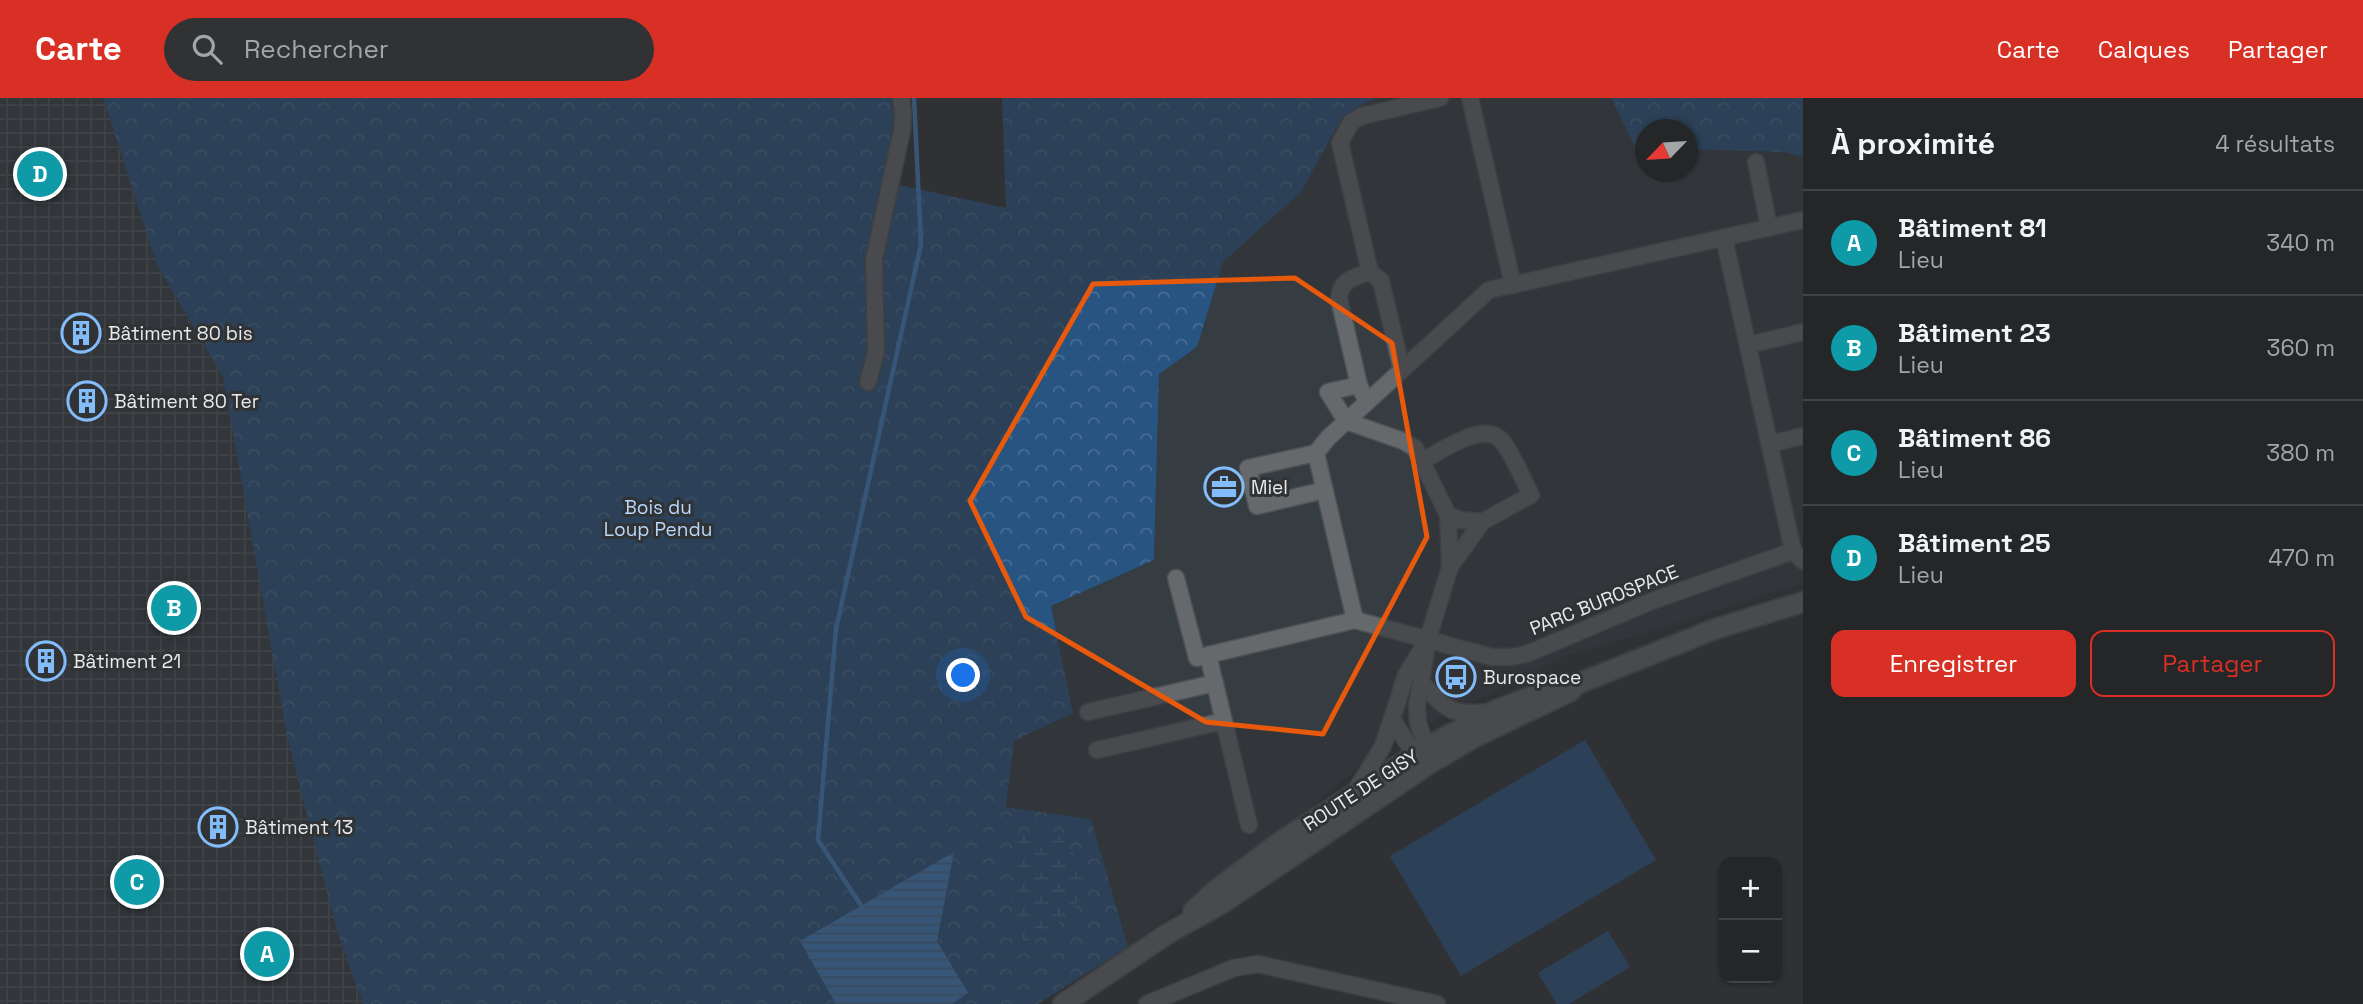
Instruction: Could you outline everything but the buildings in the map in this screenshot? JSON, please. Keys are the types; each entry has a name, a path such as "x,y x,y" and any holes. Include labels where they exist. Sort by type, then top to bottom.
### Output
{"street":[{"path":"868,382 876,352 874,259 902,130 901,98"},
{"path":"1402,370 1381,281 1370,272 1340,143 1351,122 1362,116 1440,98"},
{"path":"1470,98 1513,285"},
{"path":"1756,162 1769,228"},
{"path":"1355,620 1316,453 1321,444 1489,290 1803,220"},
{"name":"PARC BUROSPACE","path":"1208,655 1355,620 1492,657 1519,656 1652,601 1798,556 1724,238"},
{"path":"1367,402 1359,385 1340,292 1347,281 1370,272"},
{"path":"1748,345 1803,332"},
{"path":"1359,385 1328,392 1346,421 1415,448 1448,515 1450,567"},
{"path":"1422,461 1479,432 1490,433 1501,440 1531,495 1482,522 1450,567 1428,639 1417,715 1425,755"},
{"path":"1770,444 1803,436"},
{"path":"1316,453 1248,468 1257,506 1325,490"},
{"path":"1448,515 1461,520 1482,522"},
{"path":"1176,578 1197,658 1208,655 1249,824"},
{"name":"ROUTE DE GISY","path":"1167,934 1247,866 1354,793 1425,755 1475,737 1569,692 1577,684 1715,629 1803,602"},
{"path":"1354,793 1379,755 1406,675 1428,639"},
{"path":"1088,712 1215,683"},
{"path":"1422,683 1450,711 1494,711"},
{"name":"ROUTE DE GISY","path":"1063,1004 1167,934 1221,904 1425,755 1494,711 1566,683 1577,684"},
{"path":"1392,719 1404,741 1425,755"},
{"path":"1097,750 1224,721"},
{"path":"1147,1004 1234,968 1258,964 1437,1004"}],"highlighted area":[{"path":"1295,278 1392,343 1427,537 1323,734 1206,722 1026,617 970,501 1093,284"}],"shaded area":[{"path":"0,98 103,98 157,265 223,377 339,938 363,1004 0,1004"},
{"path":"1375,98 1611,98 1635,146 1635,182 1698,182 1698,149 1784,152 1803,157 1803,583 1565,656 1383,746 1301,816 1128,947 1091,819 1006,807 1014,741 1073,713 1051,606 1154,560 1159,374 1197,347 1223,262 1301,192 1343,116"},
{"path":"954,852 937,941 968,993 952,1004 836,1004 800,941"}],"green space":[{"name":"Bois du Loup Pendu","path":"103,98 891,98 894,117 884,184 1006,208 1002,98 1375,98 1343,116 1301,192 1223,262 1197,347 1159,374 1154,560 1051,606 1073,713 1014,741 1006,807 1091,819 1128,947 1038,1004 363,1004 339,938 288,741 223,377 157,265"},
{"path":"1611,98 1803,98 1803,157 1784,152 1698,149 1698,119 1635,119 1635,147"},
{"path":"1585,740 1656,860 1461,976 1390,856"},
{"path":"1054,832 1070,847 1087,879 1072,912 1046,933 1023,942 1011,901 1013,845 1025,834"},
{"path":"1608,931 1630,967 1569,1004 1557,1004 1538,973"}],"waterway":[{"path":"864,910 818,840 836,629 921,244 914,98"}],"place":[{"name":"Bâtiment 25","path":"40,174"},
{"name":"Bâtiment 80 bis","path":"81,333"},
{"name":"Bâtiment 80 Ter","path":"87,401"},
{"name":"Miel","path":"1224,487"},
{"name":"Bâtiment 23","path":"174,608"},
{"name":"Bâtiment 21","path":"46,661"},
{"name":"Burospace","path":"1456,677"},
{"name":"Bâtiment 13","path":"218,827"},
{"name":"Bâtiment 86","path":"137,882"},
{"name":"Bâtiment 81","path":"267,954"}]}
